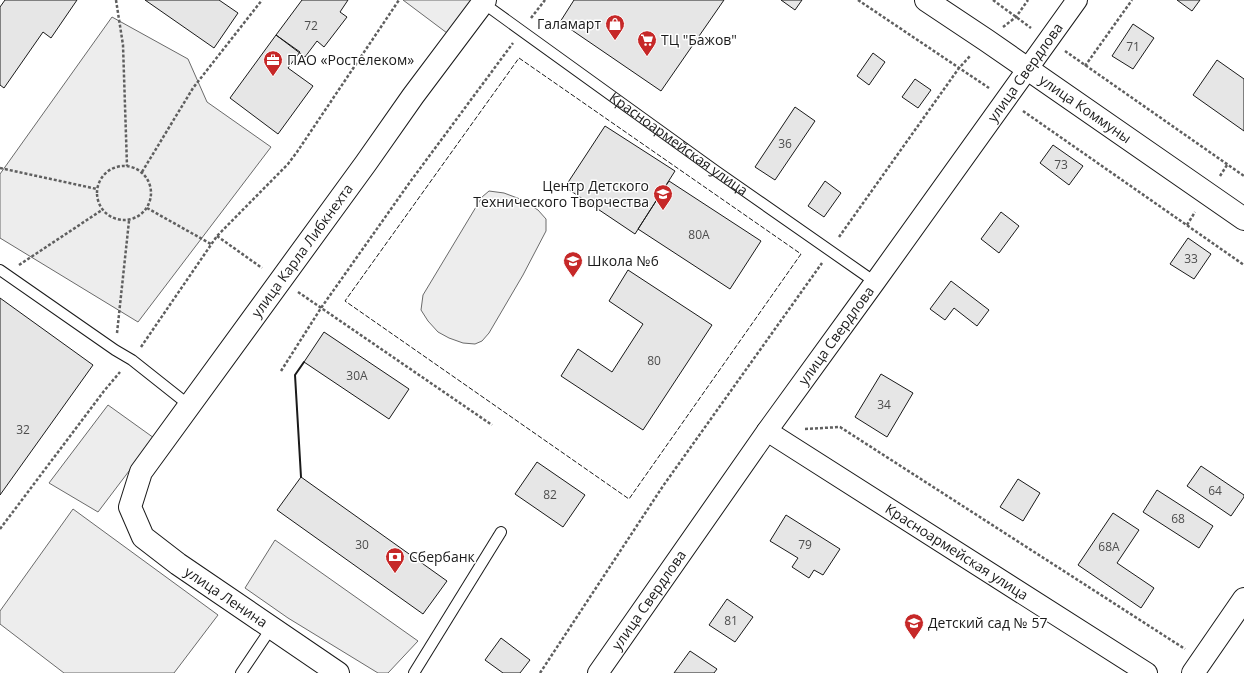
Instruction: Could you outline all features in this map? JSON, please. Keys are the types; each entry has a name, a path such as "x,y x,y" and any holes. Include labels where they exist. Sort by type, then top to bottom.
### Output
{"street":[{"name":"улица Коммуны","path":"926,0 1027,68 1244,219"},
{"name":"улица Свердлова","path":"598,673 767,431 1076,0"},
{"name":"улица Карла Либкнехта","path":"130,507 141,472 413,96 484,2"},
{"name":"Красноармейская улица","path":"767,431 1148,673"},
{"name":"улица Ленина","path":"130,507 143,538 178,564 338,673"},
{"path":"1197,666 1244,599"}],"lane":[{"name":"Красноармейская улица","path":"484,2 522,32 716,171 875,282"},
{"path":"3,272 115,350 132,360 190,406"},
{"path":"414,673 501,532"},
{"path":"241,673 272,627"}],"path":[{"path":"116,0 124,45 127,166"},
{"path":"142,172 193,88 262,0"},
{"path":"0,529 116,377 132,360 216,236 288,164 399,0"},
{"path":"281,371 321,308 410,182 545,0"},
{"path":"858,0 1005,99 1244,265"},
{"path":"992,0 1244,176"},
{"path":"540,673 663,486 959,68 986,40 1016,17 1028,0"},
{"path":"1085,66 1132,0"},
{"path":"117,166 127,166 142,172 151,186 152,196 144,213 128,221 117,220 102,210 98,201 97,189 103,176 109,170 117,166"},
{"path":"0,168 97,189"},
{"path":"147,208 211,244"},
{"path":"3,272 102,210"},
{"path":"116,377 115,350 128,221"},
{"path":"216,236 492,426"},
{"path":"804,429 840,427 1197,666"}],"shaded area":[{"path":"403,0 485,0 455,39"},
{"path":"112,17 188,59 207,102 271,147 138,322 0,238 0,174"},
{"path":"489,191 504,193 520,199 538,210 546,219 546,231 523,275 489,333 482,341 475,344 463,343 438,332 428,321 421,310 423,295 482,197"},
{"path":"108,405 154,438 98,512 49,483"},
{"path":"73,509 218,615 174,673 64,673 0,624 0,611"},
{"path":"275,540 418,641 388,673 378,673 288,618 245,588"}],"building":[{"path":"5,0 77,0 51,38 43,32 4,88 0,85 0,7"},
{"path":"145,0 219,0 238,13 214,48"},
{"path":"302,0 348,0 340,12 347,17 324,47 317,41 305,57 276,35"},
{"name":"ТЦ \"Бажов\"","path":"574,0 724,0 661,91 560,22"},
{"path":"781,0 802,0 795,10"},
{"path":"1177,0 1200,0 1192,11"},
{"path":"1133,24 1154,38 1133,69 1112,56"},
{"name":"ПАО «Ростелеком»","path":"276,35 300,52 288,68 313,86 278,134 230,98"},
{"path":"873,53 885,62 869,85 857,76"},
{"path":"1217,60 1244,79 1244,131 1193,95"},
{"path":"915,79 931,90 918,108 902,97"},
{"path":"795,107 815,121 775,180 755,167"},
{"path":"605,126 675,171 635,234 565,187"},
{"path":"1053,145 1083,166 1069,185 1040,163"},
{"path":"669,181 761,241 730,289 638,229"},
{"path":"825,181 841,193 824,217 808,206"},
{"path":"1001,212 1019,226 999,253 981,239"},
{"path":"1188,238 1211,254 1194,279 1170,264"},
{"path":"628,270 712,325 643,430 561,376 578,349 612,372 643,324 609,301"},
{"path":"951,281 989,310 977,326 954,308 945,320 930,309"},
{"path":"0,298 93,365 0,495"},
{"path":"324,332 409,389 389,419 304,362"},
{"path":"881,374 913,393 887,437 855,417"},
{"path":"537,462 585,495 563,527 515,494"},
{"path":"1201,466 1244,495 1231,516 1187,486"},
{"path":"301,477 447,581 423,614 277,510"},
{"path":"1018,479 1040,493 1023,521 1000,507"},
{"path":"1157,490 1213,526 1199,548 1143,512"},
{"path":"1113,513 1139,530 1117,563 1154,588 1141,608 1078,565"},
{"path":"786,515 840,549 823,575 814,570 809,578 792,567 798,558 770,541"},
{"path":"727,599 753,617 735,642 709,625"},
{"path":"501,638 530,660 520,673 503,673 485,660"},
{"path":"690,651 717,669 714,673 674,673"}],"fence":[{"path":"519,58 801,254 629,499 345,301 519,58"}],"wall":[{"path":"301,477 295,375 304,362"}],"place":[{"name":"Галамарт","path":"615,41"},
{"name":"ТЦ \"Бажов\"","path":"647,57"},
{"name":"ПАО «Ростелеком»","path":"273,77"},
{"name":"Центр Детского Технического Творчества","path":"663,211"},
{"name":"Школа №6","path":"573,278"},
{"name":"Сбербанк","path":"395,574"},
{"name":"Детский сад № 57","path":"914,640"}]}
